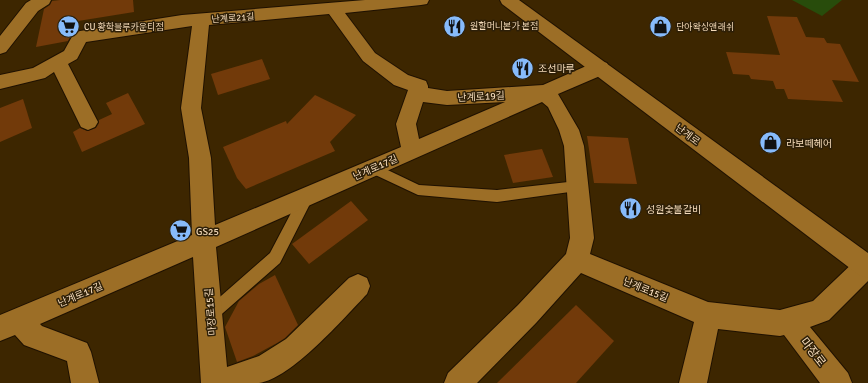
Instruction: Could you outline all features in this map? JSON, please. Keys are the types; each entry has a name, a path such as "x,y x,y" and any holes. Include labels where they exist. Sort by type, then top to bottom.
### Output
{"street":[{"path":"0,48 32,7 43,0"},
{"name":"난계로21길","path":"0,82 38,73 71,55 80,37 182,21 334,9 421,0"},
{"name":"난계로","path":"508,0 867,267"},
{"path":"334,9 369,57 401,80 419,86 406,124 412,151"},
{"path":"201,20 191,108 200,158 204,241"},
{"path":"58,62 88,122"},
{"name":"난계로17길","path":"10,324 306,198 600,68"},
{"path":"458,383 527,314 577,260 582,238 574,146 569,130 555,103 546,92"},
{"name":"난계로19길","path":"416,94 447,98 546,92"},
{"name":"마장로15길","path":"204,241 215,383"},
{"name":"난계로15길","path":"577,260 708,314 780,323 820,311 867,267"},
{"path":"222,383 267,367 294,348 358,286"},
{"path":"692,383 708,314"},
{"name":"마장로","path":"789,320 819,361 838,383"},
{"path":"10,324 33,336 78,352 85,383"}],"lane":[{"path":"373,168 418,190 497,196 577,186"},
{"path":"210,314 276,258 306,198"}],"green space":[{"path":"792,0 842,0 822,16"}],"building":[{"path":"133,0 134,12 72,22 68,41 36,47 44,9 50,5 52,1"},
{"path":"767,16 797,17 806,37 824,38 827,43 840,44 859,82 832,80 843,102 788,99 784,89 776,89 773,81 751,79 749,75 733,74 726,52 780,55"},
{"path":"262,59 270,79 218,95 211,74"},
{"path":"128,93 145,124 82,152 73,132 80,128 87,131 96,128 99,120 112,114 106,103"},
{"path":"315,95 356,115 330,142 335,151 246,189 237,178 223,147 286,121 287,124"},
{"path":"23,99 32,128 0,142 0,108"},
{"path":"587,136 628,138 637,184 594,183"},
{"path":"542,149 553,177 513,183 504,155"},
{"path":"351,201 368,220 309,264 292,244"},
{"path":"275,275 298,325 285,338 277,343 253,356 237,362 225,327 239,301 259,284"},
{"path":"576,305 614,341 576,383 497,383"}],"place":[{"name":"원할머니본가 본점","path":"455,26"},
{"name":"CU 황학블루카운티점","path":"69,27"},
{"name":"단아왁싱앤래쉬","path":"660,27"},
{"name":"조선마루","path":"522,68"},
{"name":"라보떼헤어","path":"770,143"},
{"name":"성원숯불갈비","path":"630,209"},
{"name":"GS25","path":"180,231"}]}
